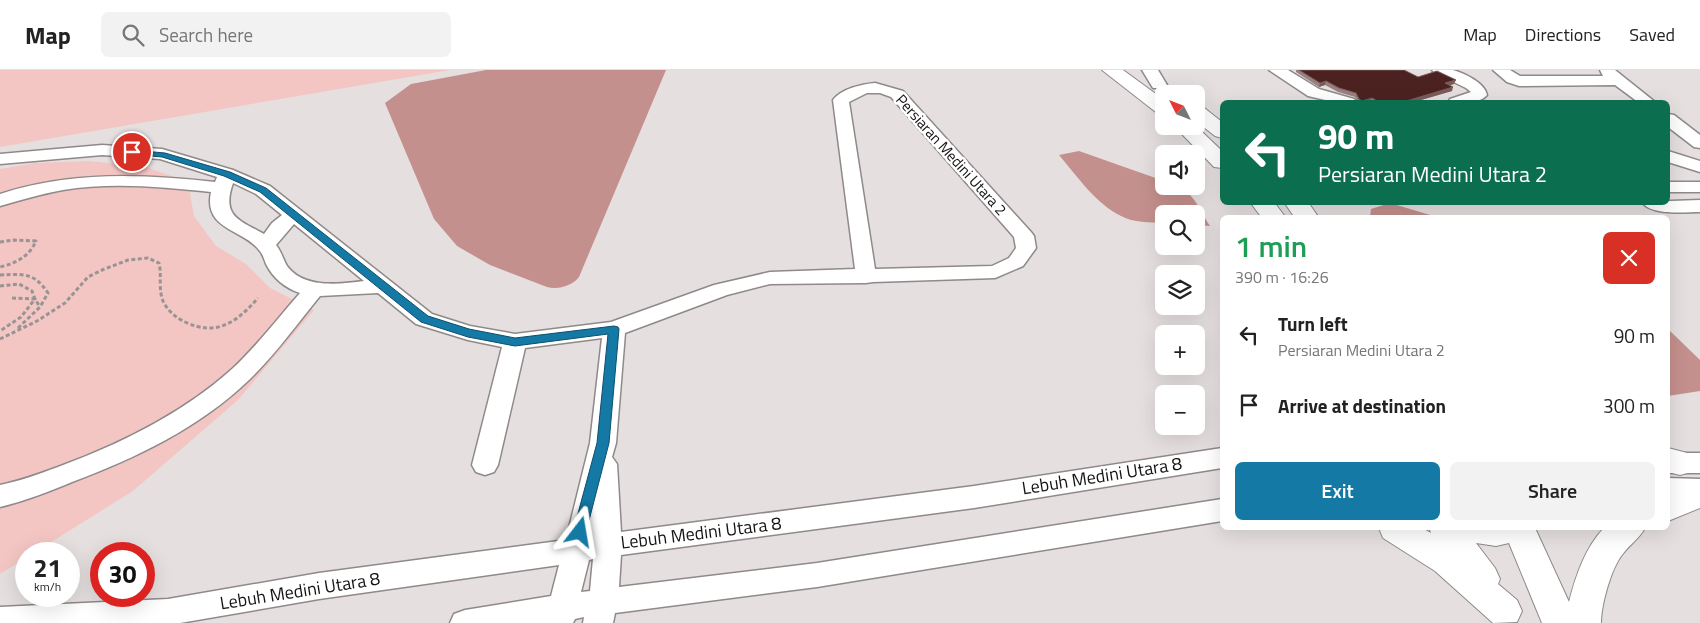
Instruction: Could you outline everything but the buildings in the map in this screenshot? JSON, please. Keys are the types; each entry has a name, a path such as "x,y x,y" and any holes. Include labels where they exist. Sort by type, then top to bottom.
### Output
{"highway":[{"path":"1111,70 1155,102"},
{"path":"1138,70 1160,83"},
{"path":"1205,118 1220,130"},
{"path":"1194,135 1220,160"},
{"path":"1263,205 1272,215"},
{"path":"1297,205 1306,215"},
{"path":"1670,507 1700,494"},
{"path":"1398,530 1447,561 1507,617"},
{"path":"1447,530 1470,559 1507,617"},
{"path":"1480,530 1496,532 1508,530"},
{"path":"1520,530 1560,623"},
{"path":"1583,623 1598,564 1607,546 1618,534 1625,530"}],"street":[{"path":"1280,70 1314,93 1342,100"},
{"path":"1440,70 1472,85 1479,92 1479,95 1464,100"},
{"path":"1501,70 1512,79 1519,81 1619,80"},
{"path":"1567,70 1581,80"},
{"path":"1606,70 1644,100"},
{"name":"Persiaran Medini Utara 2","path":"0,159 102,150 162,154 225,181 263,190 424,319 468,333 515,342 614,329 659,311 721,290 770,278 866,277 995,272 1016,262 1026,248 1024,236 898,94 885,87 866,87 841,100 866,277"},
{"path":"1670,120 1700,143"},
{"path":"1670,157 1700,167"},
{"path":"0,200 56,185 85,181 225,181 219,199 220,209 227,220 240,231 266,245 276,264 294,283 316,288 343,290 385,286"},
{"path":"1670,188 1700,187"},
{"path":"1661,205 1668,207 1700,206"},
{"path":"266,245 279,227 294,214"},
{"path":"0,496 18,492 90,466 158,434 197,409 231,383 258,356 316,288"},
{"path":"562,615 603,443 614,329"},
{"path":"485,465 515,342"},
{"path":"601,612 609,545 603,443"},
{"name":"Lebuh Medini Utara 8","path":"0,620 168,612 319,586 609,545 955,500 1220,458"},
{"path":"1676,467 1700,489"},
{"path":"469,623 601,612 827,573 1220,510"}],"path":[{"path":"0,242 14,240 36,241 34,248 24,258 0,267"},
{"path":"1,338 37,321 65,302 88,277 128,260 148,258 159,263 163,273 161,298 175,317 195,328 212,330 230,323 243,316 258,298"},
{"path":"0,275 30,274 42,284 48,293 40,307 24,324 1,338"},
{"path":"0,286 19,284 32,291 40,307"},
{"path":"12,298 36,298"},
{"path":"0,330 21,318 36,298"}],"shaded area":[{"path":"0,70 450,70 0,147"},
{"path":"486,70 666,70 579,277 573,283 556,288 547,287 490,265 457,246 434,219 385,103 411,84"},
{"path":"1079,151 1155,178 1155,195 1190,195 1197,205 1155,205 1155,223 1131,220 1112,211 1095,197 1059,155"},
{"path":"89,161 146,167 188,182 194,216 216,246 246,264 270,288 314,310 238,400 133,491 51,542 15,542 15,565 0,574 0,169 34,163"},
{"path":"1384,205 1397,205 1430,215 1370,215 1371,209"},
{"path":"1205,218 1210,226 1205,226"},
{"path":"1670,331 1700,360 1700,391 1670,396"}],"route":[{"path":"132,152 162,154 227,174 263,190 424,319 468,333 515,342 614,329 603,443 580,532"}]}
